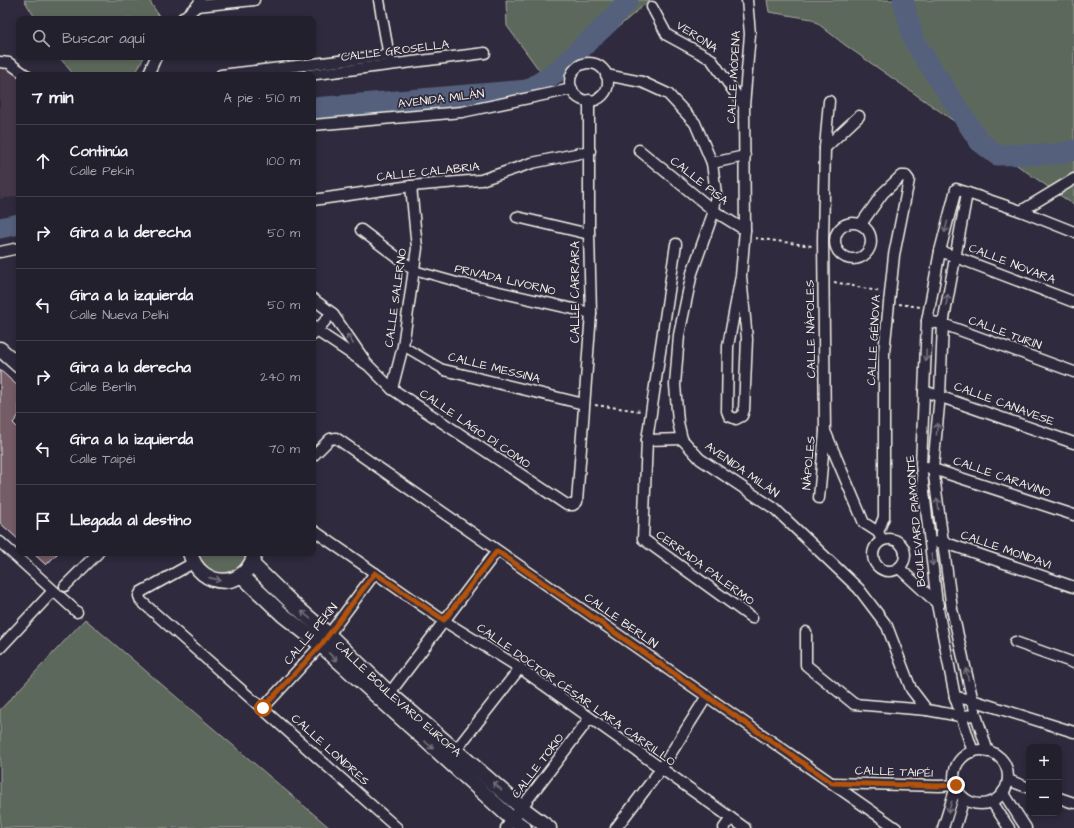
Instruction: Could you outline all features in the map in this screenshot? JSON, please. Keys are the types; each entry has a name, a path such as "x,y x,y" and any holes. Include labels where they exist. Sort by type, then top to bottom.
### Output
{"main road":[{"path":"0,349 16,363"},
{"path":"191,558 199,572 209,578 220,581 231,580 241,576 254,558"},
{"name":"CALLE BOULEVARD EUROPA","path":"254,558 292,604 325,640 386,698 447,762 514,825"},
{"name":"CALLE BOULEVARD EUROPA","path":"241,576 283,614 325,640"},
{"path":"283,614 292,604"},
{"name":"CALLE BOULEVARD EUROPA","path":"386,698 456,751 522,808 549,828"}],"street":[{"path":"185,16 199,3 254,0"},
{"path":"379,0 390,66"},
{"name":"CALLE MÓDENA","path":"741,276 746,347 744,410 742,416 736,419 728,416 727,411 728,346 741,276 745,233 744,106 750,34 747,0"},
{"name":"VERONA","path":"652,7 667,35 711,59 744,106"},
{"name":"CALLE GROSELLA","path":"316,74 485,53"},
{"name":"CALLE GROSELLA","path":"246,72 389,55"},
{"path":"149,72 155,60"},
{"path":"0,62 9,63 22,72"},
{"path":"587,63 599,66 606,75 608,81 604,92 595,99 589,100 579,98 570,84 573,72 587,63"},
{"name":"AVENIDA MILÁN","path":"606,75 642,82 668,94 695,123 712,163 716,194 714,211 692,273 679,335 675,385 678,422 682,439 700,459 774,509 859,589 887,626 911,689 927,710"},
{"name":"AVENIDA MILÁN","path":"316,125 462,112 572,89"},
{"name":"CALLE CARRARA","path":"573,505 577,502 591,313 589,234 589,100"},
{"name":"CALLE NÁPOLES","path":"830,101 825,148 823,244 825,431 864,523 880,536 892,539 901,544 905,554 899,568"},
{"path":"825,148 860,116"},
{"name":"CALLE PISA","path":"638,150 714,211 745,233"},
{"name":"CALLE CALABRIA","path":"316,200 410,186 481,180 532,163 590,151"},
{"path":"712,163 745,156"},
{"name":"CALLE GÉNOVA","path":"861,224 883,193 901,176 906,176 909,180 894,255 884,352 884,517 880,536"},
{"path":"1020,211 1074,179"},
{"name":"CALLE SALERNO","path":"392,389 403,346 417,248 410,186"},
{"name":"BOULEVARD PIAMONTE","path":"973,752 955,697 937,604 921,465 928,321 940,251 956,189 967,193 954,255 943,324 940,395 933,468 952,609 972,700 988,752"},
{"path":"967,193 1020,211 1074,232"},
{"path":"517,217 589,234"},
{"path":"823,244 834,239 841,227 847,224 861,224 870,235 871,242 869,249 858,258 851,259 844,257 839,253 834,239"},
{"path":"361,230 414,270"},
{"path":"676,244 647,440 682,439"},
{"path":"0,252 16,249"},
{"name":"CALLE NOVARA","path":"940,251 954,255 1074,302"},
{"name":"PRIVADA LIVORNO","path":"414,270 464,284 591,313"},
{"name":"CALLE LAGO DÍ COMO","path":"316,301 332,313 368,366"},
{"path":"316,328 332,313"},
{"name":"CALLE TURÍN","path":"928,321 943,324 1074,372"},
{"name":"CALLE LAGO DÍ COMO","path":"316,331 368,366 392,389 567,506 573,505"},
{"path":"664,332 679,335"},
{"name":"CALLE MESSINA","path":"403,346 444,370 584,404"},
{"name":"CALLE CANAVESE","path":"924,391 940,395 1074,443"},
{"name":"NÁPOLES","path":"819,498 825,431"},
{"name":"CALLE BERLÍN","path":"316,453 330,439 336,438 896,828"},
{"name":"CERRADA PALERMO","path":"647,440 643,539 752,618"},
{"name":"CALLE CARAVINO","path":"921,465 1074,515"},
{"name":"CALLE DOCTOR CÉSAR LARA CARRILLO","path":"316,532 444,620 520,668 589,719 745,828"},
{"path":"880,536 873,553 875,563 878,567 889,571 899,568 937,604 952,609"},
{"path":"0,542 77,612"},
{"name":"CALLE MONDAVI","path":"930,542 943,542 1074,587"},
{"path":"386,698 497,551"},
{"path":"65,586 95,556"},
{"name":"CALLE LONDRES","path":"191,558 141,592 139,596 141,601 396,828"},
{"name":"CALLE PEKÍN","path":"263,708 325,640 375,573"},
{"path":"0,648 53,591"},
{"path":"806,632 806,665 854,704 927,710 960,716 976,715"},
{"path":"1015,642 1074,663"},
{"path":"447,762 520,668"},
{"path":"616,828 661,769 707,696"},
{"path":"955,697 972,700 1074,732"},
{"name":"CALLE TOKIO","path":"514,825 522,808 589,719"},
{"path":"944,828 956,786 956,770 959,762 965,756 973,752 988,752 1001,759 1008,772 1008,780 1003,792 992,802 978,804 964,798 956,786"},
{"path":"1008,780 1026,787"},
{"name":"CALLE TAIPÉI","path":"832,783 956,786"},
{"path":"1003,792 1026,828"},
{"path":"955,828 964,798"},
{"path":"1062,799 1074,803"},
{"path":"992,802 1009,828"},
{"path":"724,828 731,818"}],"path":[{"path":"745,233 823,244"},
{"path":"824,280 877,291 889,302 930,308"},
{"path":"584,404 652,412"}],"shaded area":[{"path":"0,68 9,70 16,75 16,196 0,199"}],"green space":[{"path":"24,0 149,0 159,16 34,16"},
{"path":"506,0 650,0 550,85 507,26"},
{"path":"767,0 1074,0 1074,205 845,45 812,19 769,12"},
{"path":"62,60 142,60 136,72 72,72"},
{"path":"197,556 245,556 238,568 223,575 209,572"},
{"path":"85,619 330,828 0,828 0,710"}],"building":[{"path":"0,370 16,384 16,419 13,423 16,426 16,537 0,523"},
{"path":"36,556 55,556 46,565"}],"waterway":[{"path":"316,108 528,90 555,73 609,22 628,0"},
{"path":"903,0 914,41 979,141 997,155 1058,154 1074,150"},
{"path":"0,228 16,225"}],"route":[{"path":"263,708 321,645 375,573 444,620 497,551 832,783 939,786 956,785"}]}
